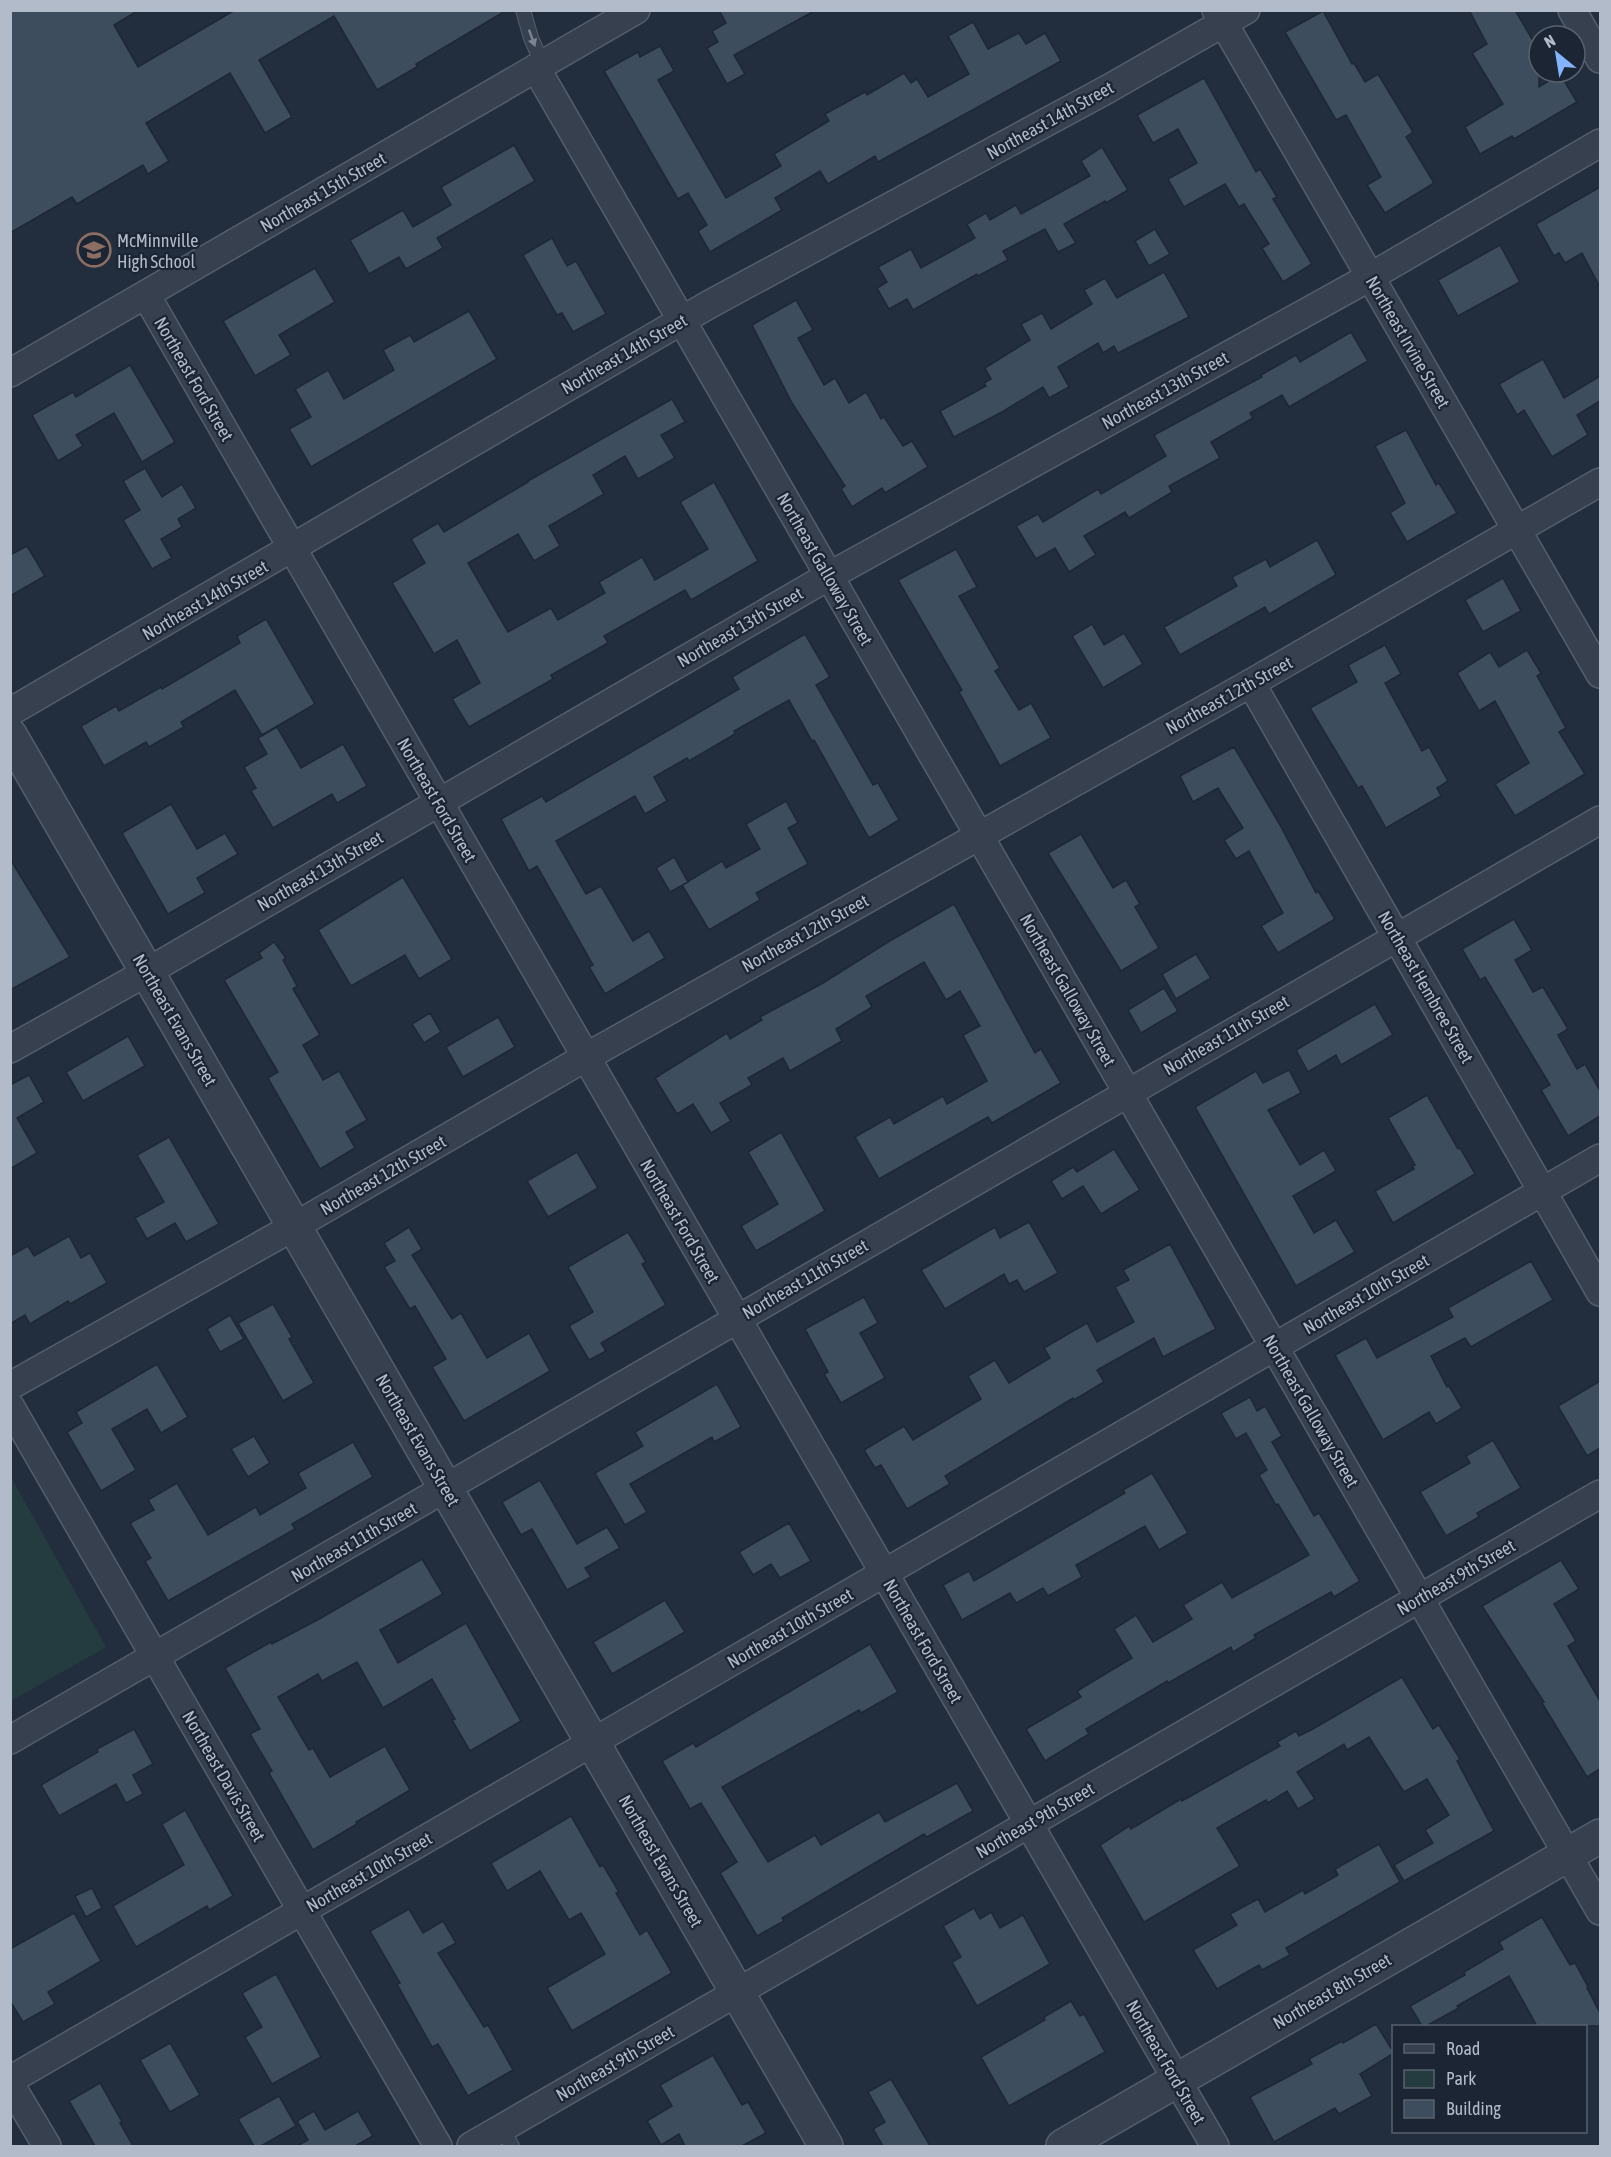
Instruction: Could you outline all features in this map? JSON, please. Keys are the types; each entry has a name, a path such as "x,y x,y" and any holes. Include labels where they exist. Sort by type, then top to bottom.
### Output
{"street":[{"name":"Northeast 15th Street","path":"10,373 636,10"},
{"path":"1572,10 1600,59"},
{"name":"Northeast Irvine Street","path":"1229,15 1370,277 1600,674"},
{"name":"Northeast 14th Street","path":"10,712 682,321 1106,90 1229,15"},
{"name":"Northeast Galloway Street","path":"540,67 682,321 1600,1911"},
{"name":"Northeast 13th Street","path":"10,1049 147,972 829,576 1370,277 1600,143"},
{"name":"Northeast Ford Street","path":"146,294 1215,2146"},
{"name":"Northeast 12th Street","path":"10,1386 295,1226 586,1057 1251,683 1600,482"},
{"name":"Northeast Hembree Street","path":"1251,683 1600,1292"},
{"name":"Northeast Evans Street","path":"10,735 826,2146"},
{"name":"Northeast 11th Street","path":"10,1740 1600,820"},
{"name":"Northeast 10th Street","path":"10,2082 1600,1158"},
{"name":"Northeast Davis Street","path":"10,1406 438,2146"},
{"name":"Northeast 9th Street","path":"471,2146 507,2138 737,1993 1600,1494"},
{"name":"Northeast 8th Street","path":"1064,2146 1600,1836"},
{"path":"10,2082 47,2146"}],"lane":[{"path":"523,10 540,67"}],"green space":[{"path":"11,1477 106,1647 11,1701"}],"building":[{"path":"10,10 139,10 114,25 138,67 235,10 507,10 377,90 334,16 259,60 292,117 265,133 230,73 146,123 169,161 148,174 143,165 77,204 72,197 10,233"},
{"path":"719,10 816,10 734,55 745,74 727,84 707,48 718,42 712,31 726,23"},
{"path":"1469,10 1515,10 1527,30 1527,84 1539,84 1539,87 1544,84 1566,84 1577,102 1514,139 1512,136 1480,154 1465,127 1503,104 1472,53 1487,44"},
{"path":"1323,11 1352,64 1354,63 1365,82 1378,74 1413,132 1406,137 1434,183 1385,213 1367,185 1381,177 1346,115 1336,120 1285,32"},
{"path":"973,22 988,49 1019,33 1026,44 1045,33 1061,61 878,162 875,156 828,184 820,171 775,198 782,210 710,252 698,231 707,225 688,193 678,199 604,71 638,52 640,57 660,46 674,71 658,80 726,198 781,166 774,154 829,121 825,114 865,92 867,95 904,73 911,83 917,79 928,97 969,74 948,36"},
{"path":"1204,78 1256,172 1260,169 1277,197 1273,199 1312,264 1283,282 1262,248 1269,244 1244,204 1239,207 1225,184 1184,207 1168,179 1197,163 1178,129 1153,143 1137,115"},
{"path":"514,145 535,181 437,238 443,248 406,269 399,257 369,274 350,240 403,210 413,227 451,205 441,187"},
{"path":"1102,147 1128,190 1064,224 1076,243 1058,252 1045,229 1003,251 1008,260 978,276 977,274 913,310 907,299 889,309 877,288 887,282 878,267 911,249 921,268 975,238 967,224 986,213 990,220 1016,205 1021,214 1090,176 1081,161"},
{"path":"1600,187 1600,287 1582,253 1565,263 1559,253 1554,256 1536,224"},
{"path":"1155,229 1170,254 1149,266 1135,241"},
{"path":"552,238 567,266 576,261 606,314 573,332 562,313 557,315 523,255"},
{"path":"1500,245 1520,282 1458,316 1438,280"},
{"path":"315,268 335,302 279,335 291,355 255,376 223,321"},
{"path":"1164,272 1189,317 1118,353 1114,346 1103,353 1098,343 1058,367 1069,387 1049,398 1043,387 954,437 940,411 986,386 984,383 991,379 985,368 1030,340 1021,324 1042,313 1051,329 1092,304 1084,290 1105,278 1117,298"},
{"path":"796,300 813,330 798,338 824,385 835,378 849,403 866,392 881,419 884,417 903,446 912,441 928,467 885,493 882,488 852,507 841,489 845,486 792,403 752,325"},
{"path":"469,311 497,359 311,467 289,429 311,417 295,389 328,370 344,399 394,370 383,350 410,335 414,342"},
{"path":"1351,332 1368,361 1289,407 1282,395 1250,413 1253,418 1211,442 1220,458 1169,486 1172,492 1129,518 1125,512 1084,536 1096,555 1069,572 1055,548 1036,559 1016,526 1038,514 1043,522 1098,489 1101,494 1166,456 1154,435 1262,377 1261,375 1296,355 1300,362"},
{"path":"1543,359 1564,398 1600,376 1600,401 1577,415 1588,435 1552,457 1524,410 1517,415 1499,384"},
{"path":"130,365 175,442 142,462 114,413 76,435 83,446 58,461 32,415 73,392 76,397"},
{"path":"672,399 685,422 661,435 675,458 638,479 625,456 593,475 604,494 549,526 560,546 534,561 518,534 468,563 508,632 551,608 558,620 605,593 599,582 642,557 655,580 708,549 680,502 714,482 758,561 691,600 685,590 604,636 608,643 551,675 553,679 469,727 452,699 480,683 457,640 434,654 392,583 425,563 411,539 438,523 444,532"},
{"path":"1406,430 1436,485 1439,483 1457,513 1407,542 1390,513 1405,503 1375,446"},
{"path":"145,468 162,497 182,484 196,508 178,519 182,527 161,539 172,558 152,569 123,520 140,510 123,481"},
{"path":"1317,540 1336,575 1269,614 1265,607 1180,655 1164,627 1237,586 1232,577 1266,559 1270,567"},
{"path":"27,546 45,576 10,596 10,555"},
{"path":"956,549 977,587 959,596 1000,668 995,671 1019,710 1031,703 1051,738 1000,766 959,692 962,690 898,580"},
{"path":"1503,578 1521,611 1483,632 1465,600"},
{"path":"266,619 315,704 262,735 235,690 181,722 184,727 149,747 146,742 104,766 81,726 116,706 119,711 161,687 162,689 240,643 237,636"},
{"path":"1092,624 1104,645 1124,633 1143,664 1103,688 1072,636"},
{"path":"805,634 830,677 816,685 873,785 878,783 899,820 869,838 789,700 734,731 735,734 689,761 687,758 654,777 667,801 645,814 635,796 556,841 586,894 601,886 633,941 649,931 665,958 605,994 589,967 593,965 537,866 529,871 501,819 542,796 546,802 739,689 732,677"},
{"path":"1385,645 1401,674 1385,683 1422,751 1429,747 1448,781 1437,788 1441,796 1386,828 1362,786 1358,788 1310,708 1357,682 1348,665"},
{"path":"1527,650 1541,673 1537,676 1566,728 1559,732 1585,774 1515,816 1495,784 1529,763 1495,701 1479,711 1457,673 1490,652 1499,667"},
{"path":"277,727 301,768 343,744 367,786 337,803 332,794 273,828 251,791 256,788 244,767 267,754 258,738"},
{"path":"1234,747 1280,825 1316,893 1318,891 1335,919 1278,953 1261,926 1283,913 1249,851 1236,859 1224,840 1243,828 1218,788 1193,802 1180,776"},
{"path":"786,801 798,823 788,828 808,864 756,893 760,900 709,930 682,885 722,861 726,868 760,849 746,824"},
{"path":"171,804 197,849 225,833 238,854 197,878 205,893 168,914 122,833"},
{"path":"1081,834 1113,888 1126,880 1140,904 1135,907 1159,948 1121,971 1048,853"},
{"path":"674,857 688,882 670,892 656,868"},
{"path":"10,859 70,957 10,990"},
{"path":"403,877 452,959 419,979 405,955 351,986 318,930"},
{"path":"954,904 1035,1053 1041,1049 1061,1083 992,1123 988,1117 879,1179 855,1137 890,1117 894,1124 943,1096 947,1104 987,1081 963,1035 980,1026 960,991 946,1000 924,962 866,996 872,1007 836,1029 842,1041 790,1071 783,1058 748,1078 752,1085 720,1103 731,1121 711,1133 693,1104 677,1114 655,1078 727,1033 730,1039 762,1020 760,1017 823,983"},
{"path":"1514,919 1532,950 1515,960 1533,992 1543,987 1568,1029 1558,1035 1577,1069 1585,1064 1600,1091 1600,1116 1568,1136 1541,1090 1550,1085 1485,977 1480,980 1462,949"},
{"path":"274,942 286,958 283,960 297,986 293,989 320,1035 303,1045 323,1080 339,1071 367,1120 346,1132 355,1148 320,1169 268,1078 278,1072 224,980 262,958 259,953"},
{"path":"1196,954 1211,978 1176,999 1162,974"},
{"path":"1164,988 1178,1011 1141,1033 1128,1010"},
{"path":"1375,1004 1393,1035 1341,1065 1336,1055 1308,1072 1296,1050"},
{"path":"430,1013 441,1032 424,1043 412,1024"},
{"path":"498,1017 515,1047 463,1077 446,1047"},
{"path":"128,1036 145,1066 83,1101 66,1072"},
{"path":"1289,1070 1301,1093 1268,1110 1300,1165 1324,1150 1336,1171 1293,1196 1314,1233 1336,1220 1355,1252 1296,1286 1195,1107 1256,1071 1263,1083"},
{"path":"29,1075 44,1102 17,1118 37,1153 10,1169 10,1085"},
{"path":"1427,1095 1475,1174 1393,1223 1375,1191 1414,1169 1412,1166 1415,1165 1388,1118"},
{"path":"781,1132 825,1211 756,1251 741,1226 778,1204 748,1152"},
{"path":"169,1137 219,1224 186,1242 175,1223 147,1239 135,1218 164,1202 137,1155"},
{"path":"1114,1149 1140,1190 1101,1214 1083,1186 1062,1199 1051,1181 1073,1167 1077,1172"},
{"path":"577,1152 598,1188 548,1217 527,1181"},
{"path":"1029,1222 1058,1273 1024,1292 1017,1280 1009,1284 1004,1274 945,1309 921,1270 995,1227 1000,1238"},
{"path":"409,1227 422,1249 412,1255 452,1319 461,1313 487,1358 529,1333 550,1371 464,1421 432,1367 446,1359 415,1306 410,1309 384,1267 395,1261 384,1243"},
{"path":"628,1232 646,1262 642,1264 666,1305 601,1343 606,1351 589,1360 569,1326 593,1312 568,1267"},
{"path":"69,1236 81,1258 90,1253 107,1283 70,1304 68,1301 30,1324 25,1315 10,1324 10,1256 28,1246 34,1256"},
{"path":"1170,1244 1216,1329 1163,1357 1154,1338 1097,1370 1104,1382 1074,1400 1073,1398 945,1476 950,1484 907,1509 881,1465 875,1468 864,1450 904,1426 913,1440 981,1399 968,1376 995,1360 1009,1383 1050,1358 1044,1348 1087,1323 1097,1342 1134,1322 1115,1287 1129,1280 1123,1270"},
{"path":"1531,1261 1553,1300 1471,1347 1465,1338 1431,1356 1447,1387 1449,1386 1462,1408 1436,1424 1429,1412 1383,1440 1335,1355 1366,1338 1377,1358 1453,1317 1448,1308"},
{"path":"864,1297 878,1323 860,1333 885,1378 841,1403 824,1374 828,1372 805,1329"},
{"path":"273,1304 292,1337 289,1339 314,1383 283,1401 238,1323"},
{"path":"230,1315 244,1339 220,1352 207,1329"},
{"path":"157,1364 188,1417 161,1433 147,1409 112,1429 136,1470 101,1491 67,1432 82,1423 76,1412"},
{"path":"1600,1381 1600,1448 1587,1456 1558,1406"},
{"path":"717,1384 741,1427 714,1442 712,1437 630,1484 647,1512 625,1525 595,1473 643,1446 635,1432"},
{"path":"1250,1397 1257,1411 1265,1406 1282,1436 1272,1442 1314,1516 1319,1513 1360,1581 1334,1597 1331,1592 1254,1635 1256,1638 1233,1652 1231,1647 1168,1683 1167,1681 1086,1729 1089,1734 1045,1761 1026,1729 1081,1697 1077,1691 1132,1658 1114,1629 1136,1615 1153,1642 1192,1619 1183,1605 1222,1582 1232,1598 1309,1555 1259,1475 1267,1470 1246,1433 1236,1439 1221,1413"},
{"path":"254,1436 270,1463 248,1477 231,1449"},
{"path":"1493,1440 1521,1488 1477,1513 1479,1517 1446,1536 1420,1492 1470,1463 1466,1456"},
{"path":"353,1442 373,1477 292,1524 295,1529 168,1601 145,1561 151,1558 130,1523 154,1510 148,1500 177,1483 208,1535 256,1507 260,1515 306,1488 298,1473"},
{"path":"1152,1473 1188,1533 1159,1550 1145,1526 1076,1565 1082,1577 1048,1596 1043,1588 1016,1603 1010,1593 962,1620 943,1585 969,1571 974,1581 1125,1493 1123,1490"},
{"path":"540,1480 577,1544 607,1527 620,1548 585,1568 591,1577 567,1590 532,1529 521,1535 502,1502"},
{"path":"789,1523 811,1561 780,1578 771,1564 753,1575 739,1552"},
{"path":"422,1559 443,1594 380,1630 398,1663 466,1623 521,1721 470,1751 432,1679 383,1708 357,1662 322,1681 318,1674 278,1697 309,1750 313,1748 330,1777 385,1746 410,1790 313,1850 269,1773 272,1771 250,1734 260,1729 225,1668 271,1642 272,1644 321,1618"},
{"path":"1561,1560 1579,1589 1554,1604 1576,1641 1568,1646 1600,1701 1600,1769 1587,1777 1542,1703 1544,1702 1482,1606"},
{"path":"665,1600 685,1632 612,1674 593,1642"},
{"path":"870,1644 898,1692 861,1713 859,1710 722,1787 768,1862 815,1835 821,1845 879,1812 885,1822 957,1783 973,1811 927,1837 924,1834 782,1918 784,1921 757,1936 720,1873 737,1862 701,1803 690,1809 662,1761 693,1743 696,1747"},
{"path":"1402,1677 1433,1729 1439,1725 1460,1759 1457,1761 1494,1831 1404,1881 1394,1865 1433,1843 1425,1830 1449,1815 1427,1779 1404,1792 1369,1737 1347,1750 1344,1744 1297,1772 1315,1799 1298,1809 1287,1791 1268,1803 1266,1800 1217,1828 1240,1866 1144,1922 1100,1845 1129,1826 1131,1829 1181,1799 1182,1801 1280,1746 1277,1742 1296,1731 1299,1736 1313,1729"},
{"path":"134,1729 153,1764 133,1775 143,1794 126,1803 116,1784 59,1816 41,1785 98,1752 97,1749"},
{"path":"185,1810 233,1896 209,1910 207,1906 136,1947 113,1906 184,1865 162,1824"},
{"path":"571,1816 600,1867 603,1865 619,1892 616,1893 640,1935 647,1930 672,1973 572,2031 547,1988 605,1954 581,1913 569,1920 540,1871 507,1891 491,1863"},
{"path":"1379,1844 1400,1882 1286,1948 1290,1955 1262,1970 1259,1965 1217,1989 1193,1950 1237,1925 1230,1914 1258,1899 1265,1912 1303,1890 1305,1894 1338,1875 1335,1869"},
{"path":"92,1888 102,1908 86,1917 75,1896"},
{"path":"974,1908 980,1919 991,1912 1000,1928 1023,1915 1050,1964 977,2006 952,1962 961,1957 943,1926"},
{"path":"409,1909 423,1933 443,1921 456,1943 438,1953 484,2027 488,2025 513,2070 468,2096 438,2044 432,2047 397,1984 400,1983 370,1931"},
{"path":"74,1913 101,1961 48,1992 55,2004 23,2022 10,2001 10,1949"},
{"path":"1542,1917 1570,1965 1575,1963 1588,1987 1600,2013 1600,2026 1536,2025 1509,1976 1457,2006 1459,2008 1428,2025 1421,2025 1410,2006 1465,1975 1464,1972 1503,1949 1499,1942"},
{"path":"276,1974 321,2057 272,2084 245,2037 262,2027 242,1993"},
{"path":"1071,2001 1080,2016 1084,2014 1105,2052 1009,2106 981,2057 1045,2020 1044,2017"},
{"path":"1376,2024 1392,2050 1392,2054 1360,2074 1372,2096 1339,2114 1335,2108 1274,2142 1250,2097 1312,2064 1309,2059 1342,2041 1343,2043"},
{"path":"170,2043 200,2095 170,2112 140,2060"},
{"path":"713,2055 742,2105 748,2102 766,2133 742,2146 685,2146 679,2134 661,2145 647,2121 672,2106 660,2085"},
{"path":"891,2079 930,2146 883,2146 873,2129 885,2122 868,2092"},
{"path":"100,2083 133,2146 95,2146 69,2101"},
{"path":"279,2096 296,2126 261,2146 254,2146 238,2119"},
{"path":"314,2111 325,2130 358,2111 373,2136 355,2146 297,2146 308,2140 297,2121"}],"place":[{"name":"McMinnville High School","path":"94,250"}]}
